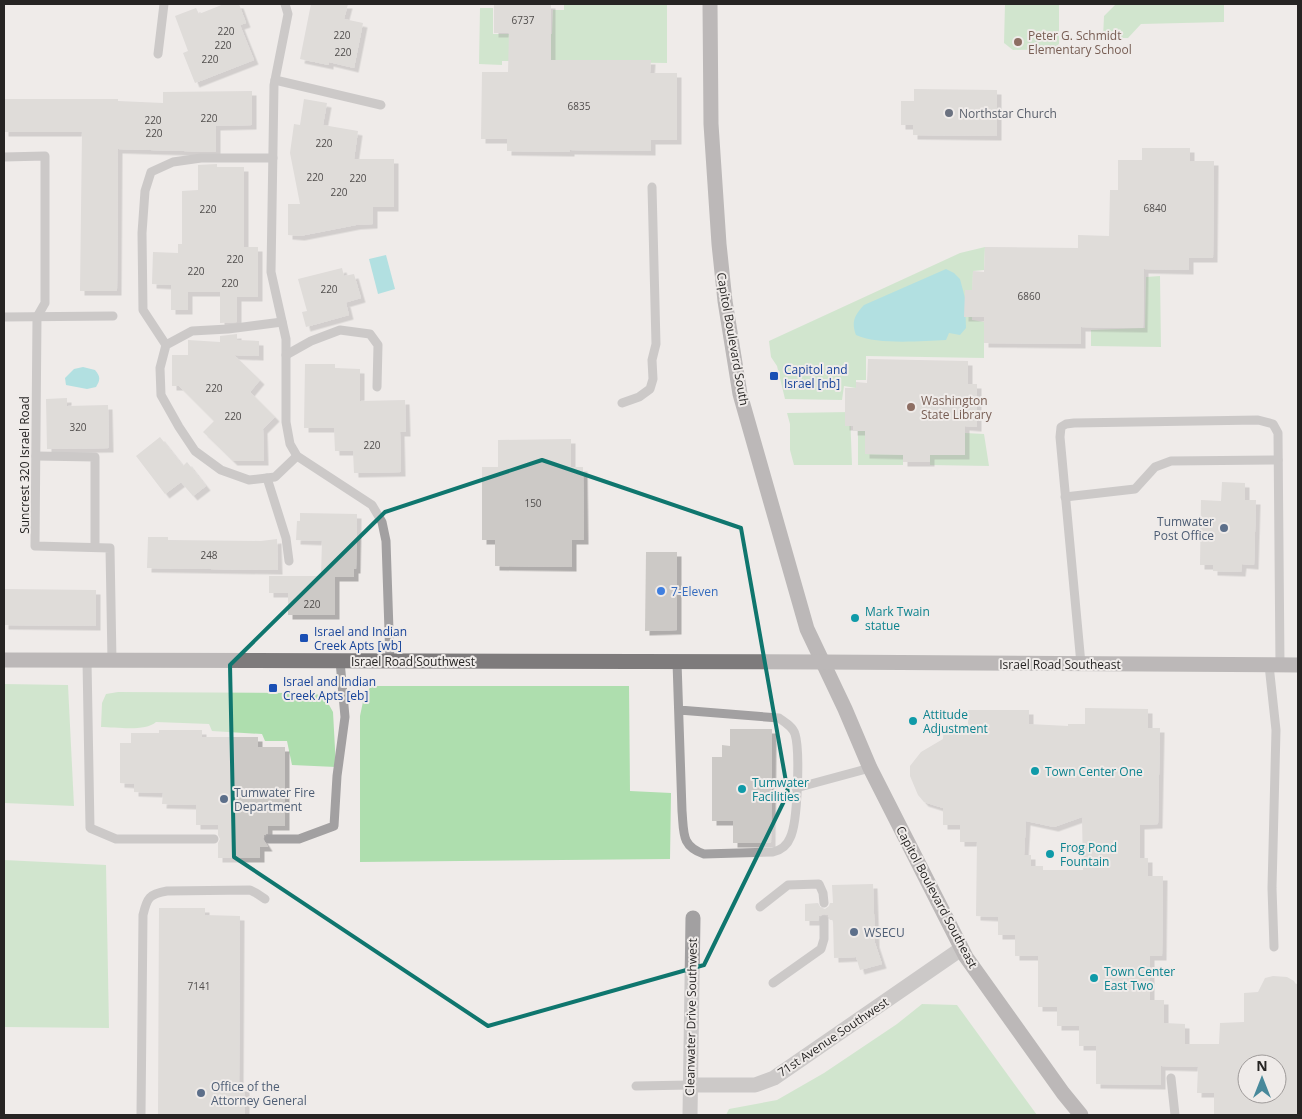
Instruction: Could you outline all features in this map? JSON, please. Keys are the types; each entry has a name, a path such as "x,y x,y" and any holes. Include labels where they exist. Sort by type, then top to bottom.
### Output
{"street":[{"name":"Capitol Boulevard South","path":"710,4 711,124 718,244 740,394 807,629 822,662"},
{"name":"Israel Road Southwest","path":"4,660 822,662"},
{"name":"Israel Road Southeast","path":"822,662 1298,665"},
{"name":"Capitol Boulevard Southeast","path":"822,662 845,709 870,768 961,949 1081,1115"},
{"name":"Cleanwater Drive Southwest","path":"690,1115 693,918"},
{"name":"71st Avenue Southwest","path":"690,1085 755,1085 774,1078 961,949"}],"lane":[{"path":"158,54 164,4"},
{"path":"286,4 288,14 275,80 271,272 286,339 286,422 290,444 297,456 372,505 382,522 386,540 390,661"},
{"path":"275,80 381,105"},
{"name":"Suncrest 320 Israel Road","path":"4,157 45,156 45,303 37,317 35,546 95,547"},
{"path":"166,345 143,310 142,232 145,191 151,172 173,162 201,158 273,158"},
{"path":"622,403 646,394 653,380 652,360 656,344 652,187"},
{"path":"4,317 112,316"},
{"path":"282,322 228,329 192,331 166,345 160,368 162,395 179,427 195,451 221,470 249,480 275,477 297,456"},
{"path":"286,355 311,341 340,330 370,334 378,345 377,386"},
{"path":"1081,664 1065,497 1060,437 1061,427 1066,424 1258,420 1273,424 1278,439 1276,730 1273,852 1274,947"},
{"path":"36,456 94,457 95,547 110,548 112,660"},
{"path":"1065,497 1135,489 1156,467 1171,461 1278,460"},
{"path":"267,478 286,538 289,561"},
{"path":"87,660 90,828 116,839 214,839"},
{"path":"269,839 299,839 334,826 337,776 346,717 340,661"},
{"path":"677,662 682,811 684,836 688,846 704,854 773,852 780,850 790,838 796,822 797,746 795,732 788,723 779,718 679,710"},
{"path":"796,788 870,768"},
{"path":"760,907 788,886 819,884 824,894 824,903"},
{"path":"141,1115 143,915 146,904 154,894 166,891 250,890 265,899"},
{"path":"773,983 821,949 824,939 824,920"},
{"path":"1172,1078 1174,1115"},
{"path":"636,1086 690,1085"}],"highlighted area":[{"path":"542,460 741,528 788,793 704,965 488,1026 234,857 230,665 385,512"}],"green space":[{"path":"564,4 667,4 667,63 502,61 502,65 479,64 480,8 493,8 493,34 552,34 553,10 564,10"},
{"path":"1005,4 1059,4 1059,44 1052,49 1013,50 1004,43"},
{"path":"1116,4 1224,4 1224,22 1141,24 1128,38 1103,38 1104,16"},
{"path":"985,247 984,270 973,271 972,320 984,322 984,358 866,356 866,380 856,380 856,388 844,386 842,400 785,399 777,366 771,357 769,341 960,253"},
{"path":"1160,276 1161,347 1091,346 1091,330 1145,328 1146,277"},
{"path":"850,412 852,465 794,465 790,450 790,424 787,413"},
{"path":"858,431 865,431 903,455 903,465 858,465"},
{"path":"965,433 984,434 989,466 930,465 930,455 965,455"},
{"path":"4,684 68,685 74,806 4,803"},
{"path":"371,686 629,686 630,791 671,793 670,859 360,862 360,716 364,697"},
{"path":"118,692 311,693 324,696 333,712 336,767 292,765 287,741 265,741 262,734 212,731 209,724 156,722 138,728 101,727 102,703 106,694"},
{"path":"4,860 106,865 109,1028 4,1027"},
{"path":"922,1004 957,1005 1037,1115 726,1115 729,1109 777,1100 824,1073 897,1024"}],"water":[{"path":"386,255 395,289 378,294 369,259"},
{"path":"946,269 960,279 965,298 966,328 960,335 949,333 946,340 900,342 876,340 856,335 855,318 864,305"},
{"path":"83,367 97,372 99,378 96,387 87,389 66,385 65,378 74,369"}],"building":[{"path":"224,4 239,4 246,23 240,25 254,60 195,83 183,53 188,51 175,16 196,8 199,14"},
{"path":"311,4 348,4 344,19 363,23 354,68 329,62 329,65 300,59"},
{"path":"494,4 551,4 551,60 651,60 650,73 677,73 677,140 651,140 651,151 570,150 570,152 507,151 507,139 481,139 482,72 508,72 509,33 494,33"},
{"name":"Northstar Church","path":"914,89 997,90 997,136 913,135 913,125 901,125 901,101 914,101"},
{"path":"252,91 252,125 216,126 216,152 118,149 117,291 80,291 82,132 4,132 4,99 118,99 118,101 163,103 163,92"},
{"path":"304,99 327,103 323,125 358,131 354,159 394,159 394,207 373,207 373,224 356,225 300,236 288,235 288,204 300,204 290,153 294,124 300,125"},
{"path":"1142,148 1190,148 1190,161 1214,161 1213,258 1189,258 1189,270 1144,269 1143,328 1081,327 1081,344 984,343 984,317 964,317 965,290 972,290 973,271 984,272 985,247 1078,248 1078,235 1109,236 1110,190 1118,190 1118,160 1142,160"},
{"path":"217,164 217,167 244,167 244,247 258,247 258,297 237,297 237,322 220,323 220,292 188,292 188,310 171,310 171,285 152,284 153,252 178,253 178,244 182,244 182,191 198,190 198,165"},
{"path":"342,268 344,276 354,274 361,298 344,303 346,303 349,315 306,327 302,312 307,311 298,279"},
{"path":"237,334 237,340 259,341 259,356 234,355 260,380 250,392 275,417 263,429 264,461 233,461 203,432 214,421 179,386 172,386 172,355 188,355 188,340 220,342 220,336"},
{"name":"Washington State Library","path":"868,359 968,361 968,384 977,384 977,427 965,426 965,455 930,455 930,462 903,462 903,455 865,454 865,431 853,431 853,426 845,426 845,388 856,388 856,382 867,383"},
{"path":"305,364 335,364 335,368 360,369 360,401 405,400 406,432 400,432 401,472 354,473 353,451 335,451 334,428 304,428"},
{"path":"67,398 67,406 108,405 109,448 47,449 46,399"},
{"path":"160,437 183,466 187,462 206,486 193,496 181,482 165,494 136,456"},
{"path":"571,439 571,467 583,467 584,540 572,540 572,567 495,566 495,540 482,540 482,467 498,467 498,440"},
{"name":"Tumwater Post Office","path":"1222,482 1245,483 1245,500 1256,500 1254,565 1242,564 1241,572 1213,571 1213,565 1200,565 1201,500 1221,501"},
{"path":"300,513 357,514 356,569 354,569 354,577 335,577 335,615 288,615 288,593 269,593 269,576 321,576 322,541 296,540 297,521 300,521"},
{"path":"148,537 168,537 168,540 261,541 277,539 278,570 147,568"},
{"name":"7-Eleven","path":"646,552 677,552 677,630 645,631"},
{"path":"4,589 96,590 96,626 4,625"},
{"path":"1085,708 1148,709 1148,728 1160,728 1158,824 1140,825 1140,858 1148,858 1148,876 1163,876 1162,956 1150,956 1150,1000 1164,1000 1164,1023 1185,1024 1185,1044 1219,1044 1220,1023 1244,1022 1244,993 1258,992 1265,978 1273,976 1287,977 1294,981 1298,989 1298,1115 1214,1115 1214,1093 1197,1093 1198,1067 1161,1066 1161,1085 1096,1084 1096,1046 1079,1046 1079,1026 1057,1026 1057,1007 1038,1007 1038,956 1015,956 1015,935 998,935 998,917 976,916 977,842 960,842 960,825 943,825 943,808 924,802 918,795 910,776 910,766 921,752 943,739 944,725 968,725 968,710 1029,710 1029,724 1068,726 1068,724 1085,724","holes":["1082,817 1083,870 1043,870 1043,866 1031,866 1031,855 1024,855 1026,821 1054,827"]},
{"name":"Tumwater Facilities","path":"730,729 772,729 771,843 733,843 733,821 712,821 712,757 722,757 722,745 730,746"},
{"name":"Tumwater Fire Department","path":"159,730 202,730 202,737 258,737 258,747 285,747 285,826 268,826 268,833 264,835 263,839 268,847 260,847 260,858 218,858 218,843 220,839 218,825 196,825 196,805 162,804 163,793 134,792 134,784 120,783 120,743 131,743 131,733 159,733"},
{"name":"WSECU","path":"873,884 875,943 882,964 860,970 856,957 834,958 833,920 830,920 828,915 824,914 819,916 818,921 805,921 805,904 818,903 821,908 825,909 830,903 833,903 832,885"},
{"path":"159,908 205,908 205,915 240,916 239,1087 245,1087 245,1115 158,1115"}],"place":[{"name":"Peter G. Schmidt Elementary School","path":"1018,42"},
{"name":"Northstar Church","path":"949,113"},
{"name":"Capitol and Israel [nb]","path":"774,376"},
{"name":"Washington State Library","path":"911,407"},
{"name":"Tumwater Post Office","path":"1224,528"},
{"name":"7-Eleven","path":"661,591"},
{"name":"Mark Twain statue","path":"855,618"},
{"name":"Israel and Indian Creek Apts [wb]","path":"304,638"},
{"name":"Israel and Indian Creek Apts [eb]","path":"273,688"},
{"name":"Attitude Adjustment","path":"913,721"},
{"name":"Town Center One","path":"1035,771"},
{"name":"Tumwater Facilities","path":"742,789"},
{"name":"Tumwater Fire Department","path":"224,799"},
{"name":"Frog Pond Fountain","path":"1050,854"},
{"name":"WSECU","path":"854,932"},
{"name":"Town Center East Two","path":"1094,978"},
{"name":"Office of the Attorney General","path":"201,1093"}]}
